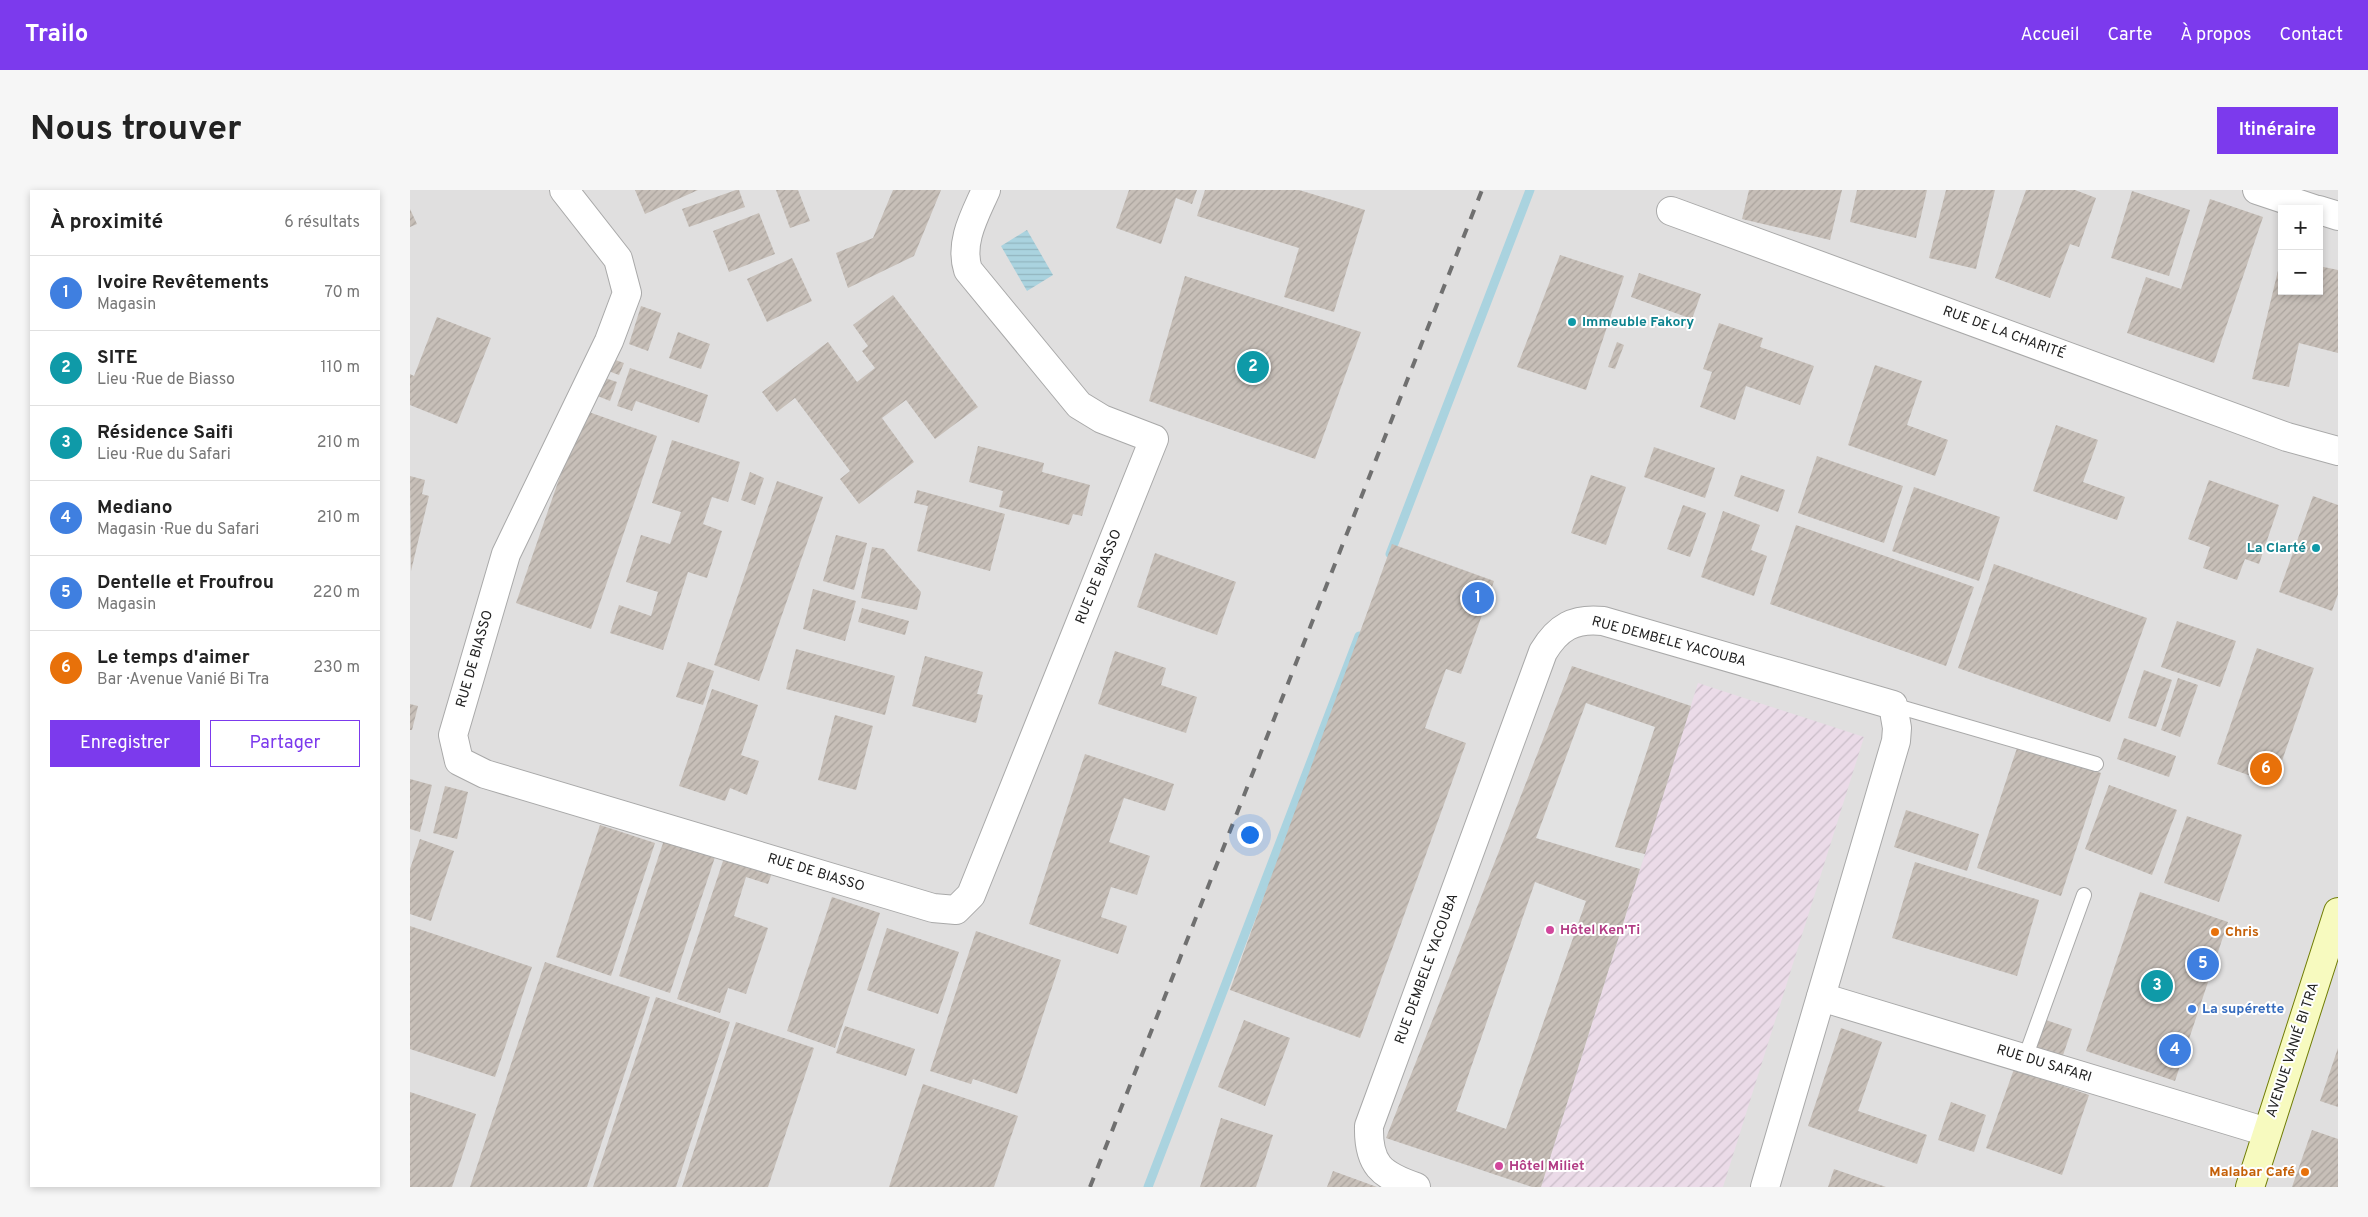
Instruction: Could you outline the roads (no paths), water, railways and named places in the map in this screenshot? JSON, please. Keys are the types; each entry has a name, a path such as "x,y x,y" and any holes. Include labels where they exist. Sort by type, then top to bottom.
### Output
{"street":[{"name":"RUE DE BIASSO","path":"564,190 618,259 627,293 609,341 506,554 453,735 459,761 486,774 933,908 956,910 972,895 1154,439 1102,419 1079,404 968,270 964,258 964,245 986,190"},
{"path":"2256,190 2302,205"},
{"name":"RUE DE LA CHARITÉ","path":"1671,211 2287,437 2338,451"},
{"path":"2323,211 2338,216"},
{"name":"RUE DEMBELE YACOUBA","path":"1416,1187 1386,1174 1373,1160 1369,1144 1369,1126 1542,652 1552,637 1569,625 1586,619 1603,621 1893,706"},
{"path":"1765,1187 1896,741 1897,728 1893,706"},
{"name":"AVENUE VANIÉ BI TRA","path":"2250,1187 2338,912"},
{"name":"RUE DU SAFARI","path":"1821,996 2267,1132"}],"lane":[{"path":"1893,706 2096,764"},
{"path":"2025,1058 2084,895"}],"water":[{"path":"1027,230 1053,275 1027,291 1001,246"}],"waterway":[{"path":"1390,554 1530,190"},
{"path":"1148,1187 1359,636"}],"railway":[{"path":"1090,1187 1482,190"}],"place":[{"name":"Immeuble Fakory","path":"1572,322"},
{"name":"SITE","path":"1253,367"},
{"name":"La Clarté","path":"2316,548"},
{"name":"Ivoire Revêtements","path":"1478,598"},
{"name":"Le temps d'aimer","path":"2266,769"},
{"name":"Hôtel Ken'Ti","path":"1550,930"},
{"name":"Chris","path":"2215,932"},
{"name":"Dentelle et Froufrou","path":"2203,964"},
{"name":"Résidence Saifi","path":"2157,986"},
{"name":"La supérette","path":"2192,1009"},
{"name":"Mediano","path":"2175,1050"},
{"name":"Hôtel Miliet","path":"1499,1166"},
{"name":"Malabar Café","path":"2305,1172"}]}
